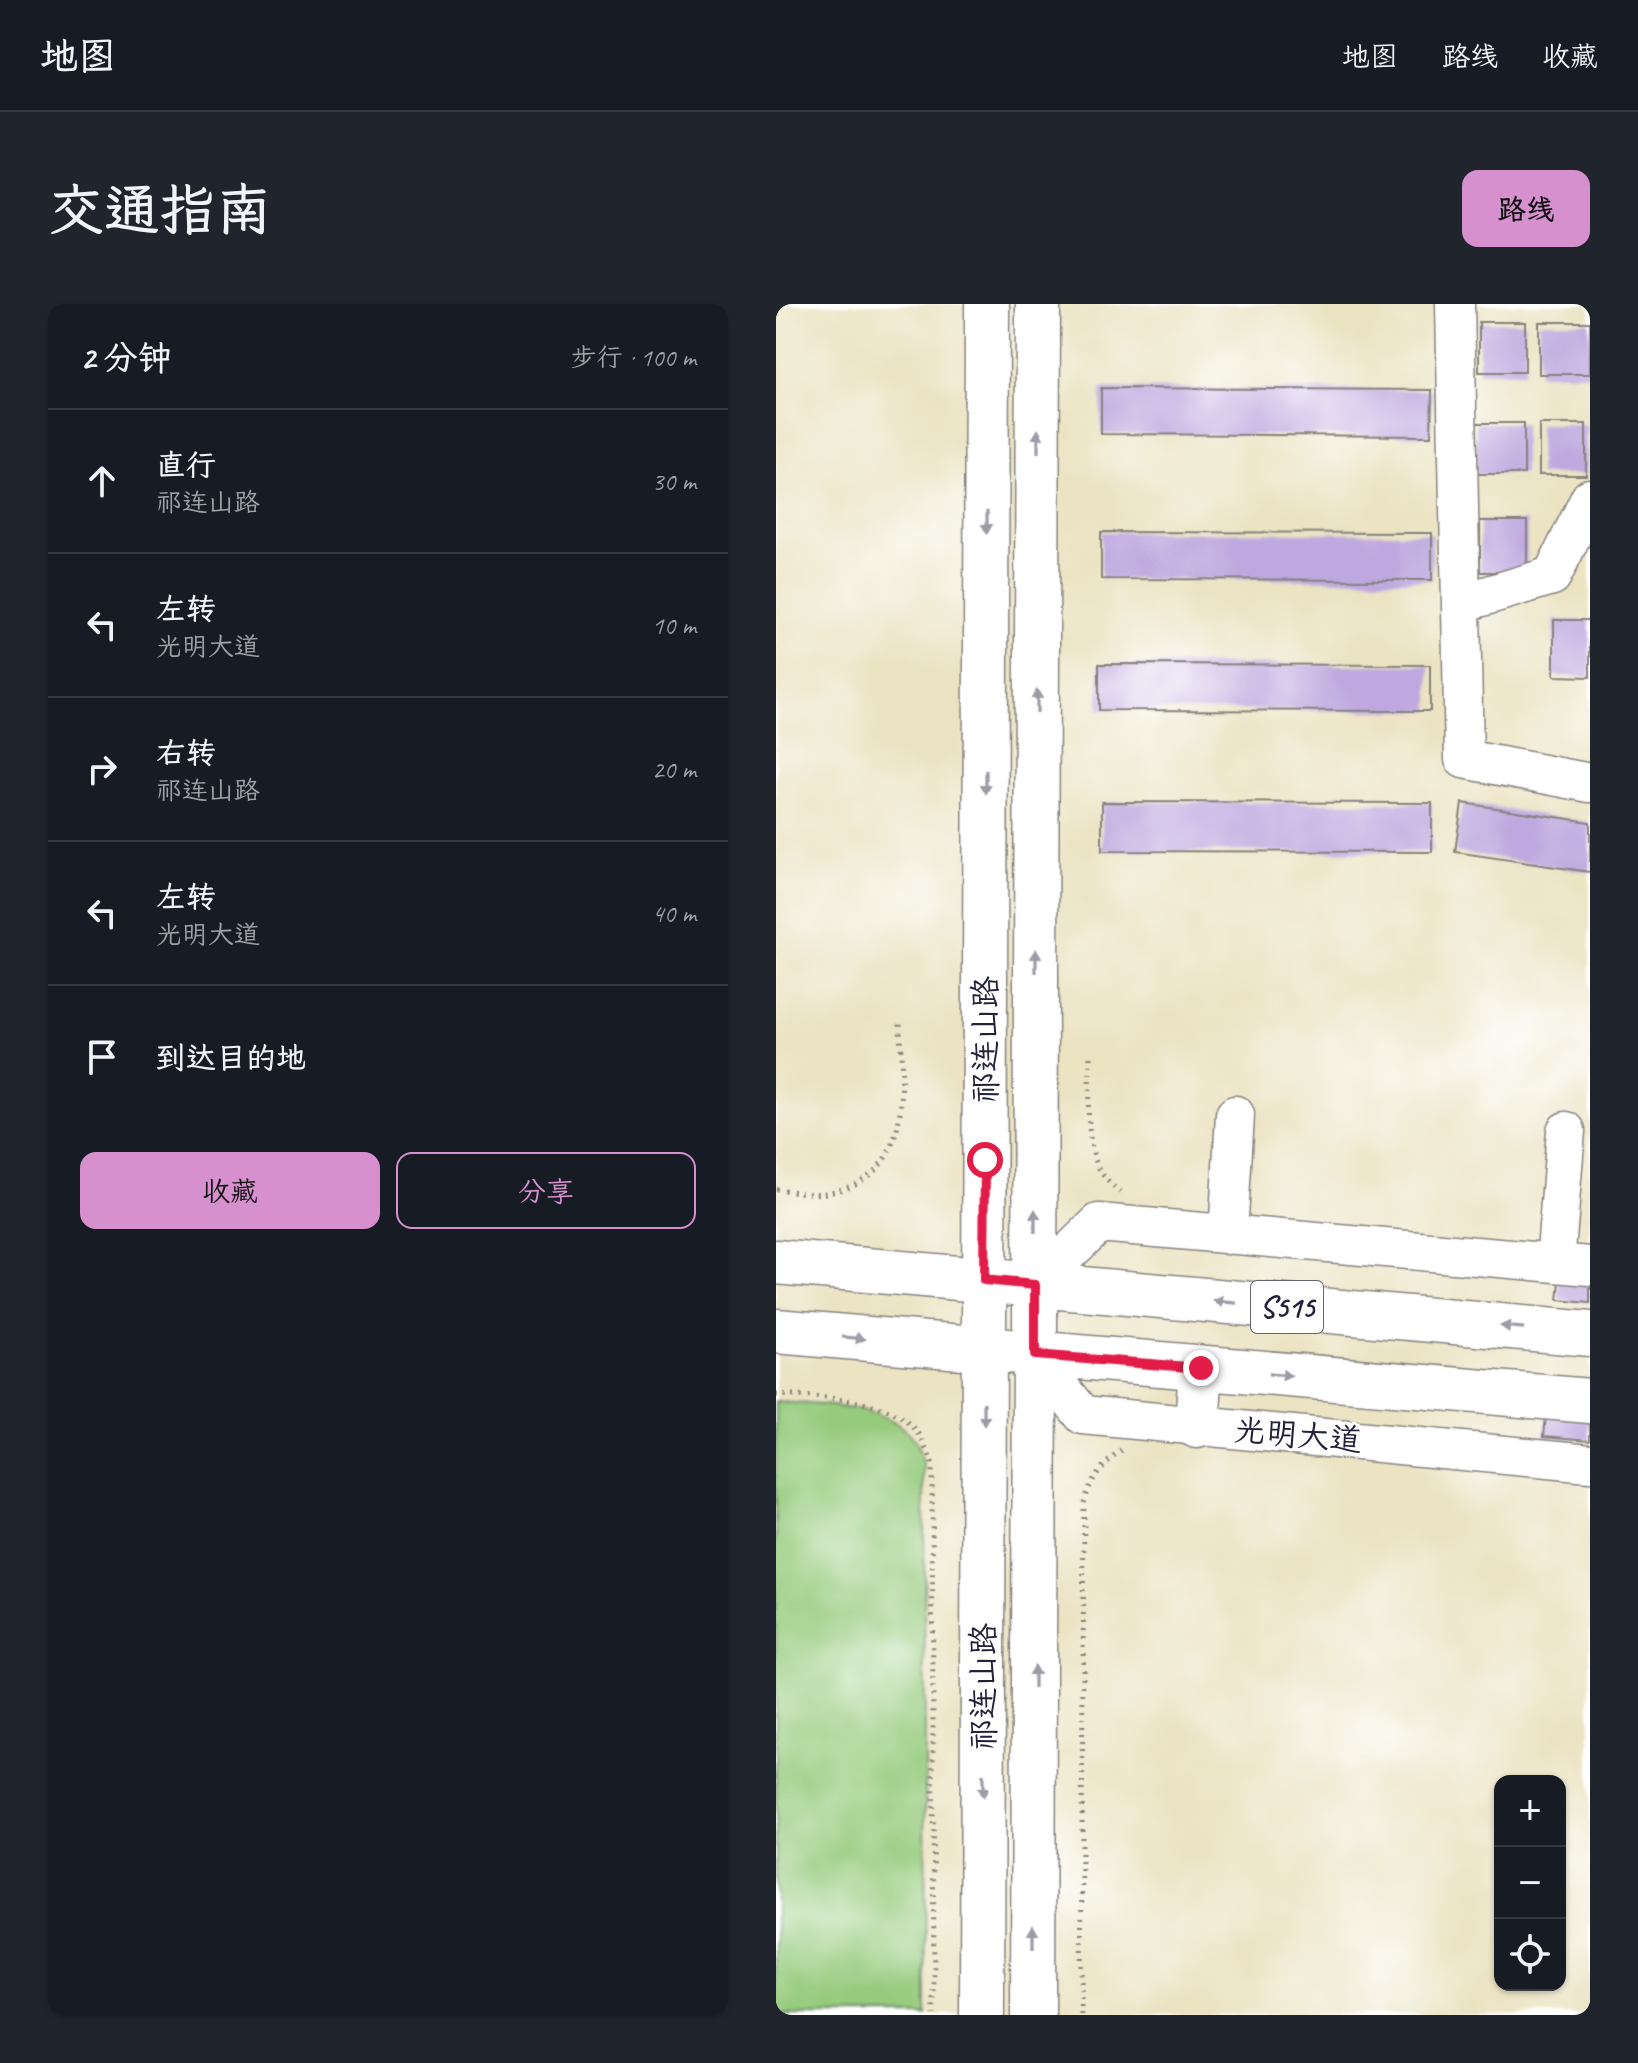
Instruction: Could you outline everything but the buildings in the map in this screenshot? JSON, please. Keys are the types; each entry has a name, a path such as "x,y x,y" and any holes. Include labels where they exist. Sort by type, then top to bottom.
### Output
{"main road":[{"name":"祁连山路","path":"982,2015 987,304"},
{"name":"祁连山路","path":"1033,2015 1038,304"},
{"name":"S515","path":"776,1262 1590,1334"},
{"name":"光明大道","path":"776,1331 1590,1401"},
{"path":"1197,1426 1201,1368"}],"street":[{"path":"1455,304 1464,759 1590,783"},
{"path":"1462,603 1552,576 1590,498"},
{"path":"1228,1235 1235,1115"},
{"path":"1566,1131 1573,1264"},
{"name":"S515","path":"1035,1285 1099,1223 1573,1264"},
{"name":"光明大道","path":"1035,1355 1083,1415 1590,1463"}],"path":[{"path":"776,1189 824,1193 877,1171 889,1156 897,1137 901,1103 900,1022"},
{"path":"1090,1057 1092,1155 1103,1176 1117,1191 1129,1196"},
{"path":"776,1395 861,1403 889,1411 915,1428 932,1463 934,2015"},
{"path":"1081,2015 1084,1504 1088,1487 1097,1472 1127,1447"}],"green space":[{"path":"776,1402 848,1408 885,1418 912,1437 924,1465 926,2015 776,2015"}],"route":[{"path":"985,1160 984,1280 1035,1285 1035,1355 1201,1368"}]}
